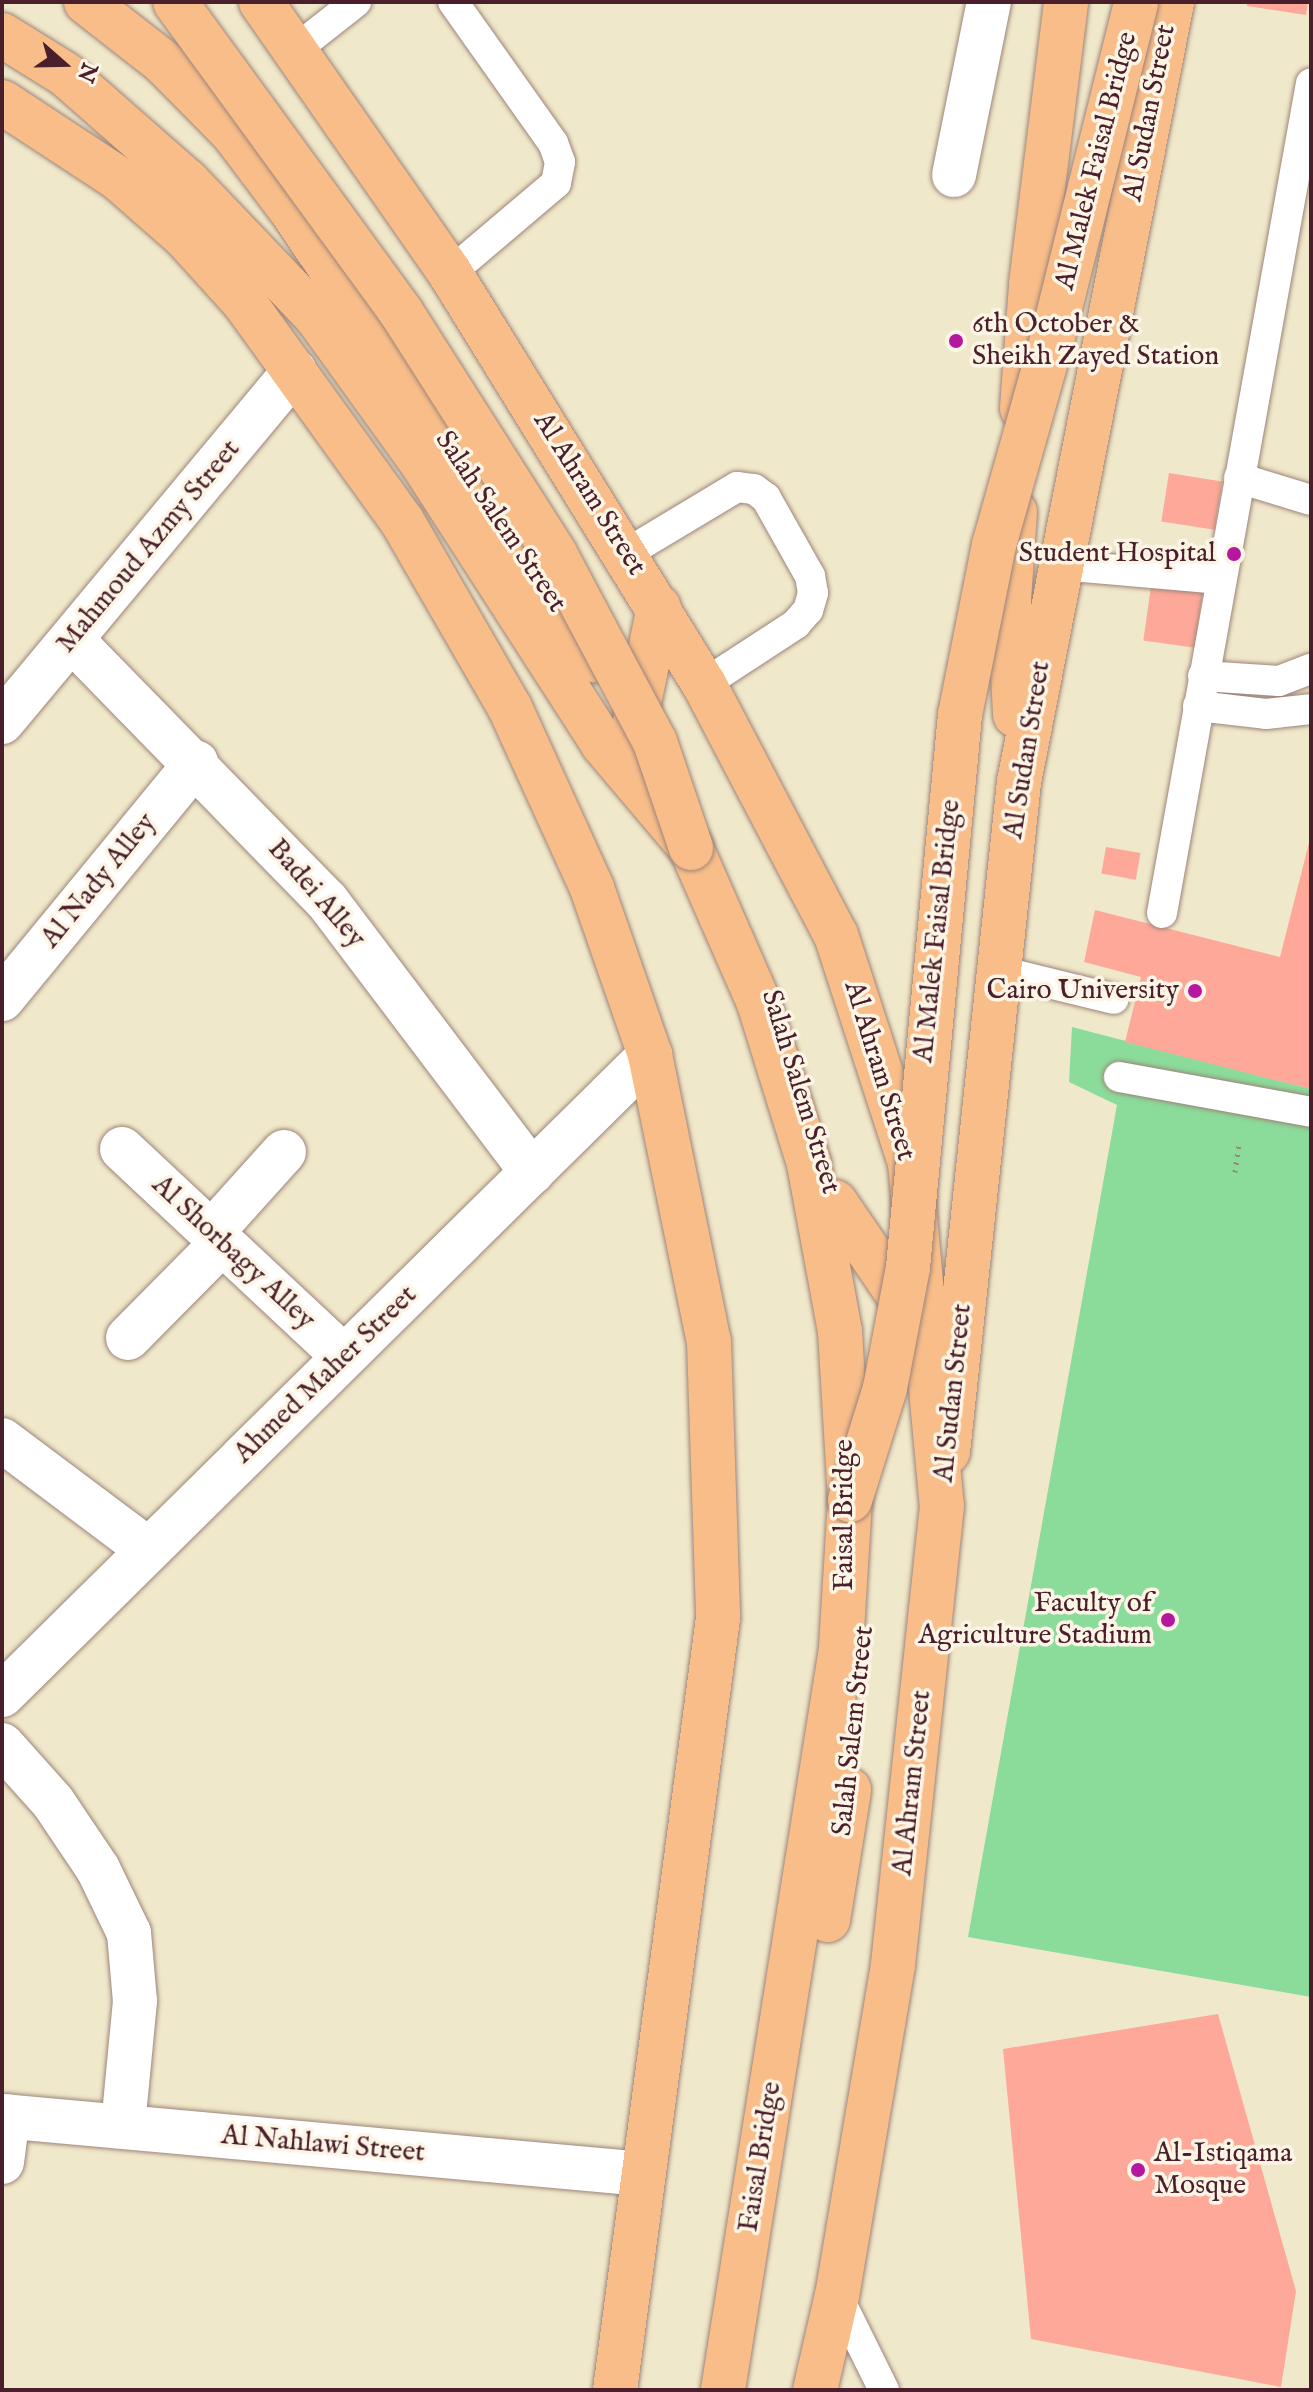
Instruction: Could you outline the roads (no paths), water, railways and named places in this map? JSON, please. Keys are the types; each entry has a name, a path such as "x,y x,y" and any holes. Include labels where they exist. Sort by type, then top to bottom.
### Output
{"main road":[{"name":"Salah Salem Street","path":"86,2 164,63 241,144 635,722 756,954 801,1076 835,1202 858,1330 870,1460 869,1591 840,1856 740,2390"},
{"path":"175,2 401,312 555,554 649,729 676,792 691,848"},
{"name":"Al Ahram Street","path":"261,2 450,273 627,553 704,684 836,935 910,1163 942,1506 893,1965 837,2295 815,2390"},
{"name":"Al Malek Faisal Bridge","path":"1019,782 1009,599 1031,284 1066,2"},
{"name":"Al Malek Faisal Bridge","path":"850,1500 885,1388 908,1267 960,715 994,545 1053,336 1136,2"},
{"name":"Al Sudan Street","path":"942,1506 1019,782 1172,2"},
{"path":"2,35 65,74 187,181 316,316 424,466 603,744 691,848"},
{"path":"2,102 119,179 185,237 244,302 402,521 510,708 592,888 650,1055 709,1342 718,1618 615,2390"},
{"path":"635,722 659,607"},
{"name":"Faisal Bridge","path":"691,848 759,1003 809,1164 840,1331 850,1500 841,1649 723,2390"},
{"path":"835,1202 926,1334"}],"street":[{"path":"954,175 989,2"},
{"name":"Mahmoud Azmy Street","path":"2,722 294,371"},
{"name":"Badei Alley","path":"72,640 196,763 327,901 532,1172"},
{"name":"Al Nady Alley","path":"2,999 196,763"},
{"name":"Ahmed Maher Street","path":"12,1671 147,1549 650,1055"},
{"name":"Al Shorbagy Alley","path":"122,1149 344,1357"},
{"path":"128,1338 217,1238 284,1152"},
{"path":"2,1440 147,1549"},
{"path":"2,1745 53,1802 98,1869 129,1933 135,2001 123,2126"},
{"path":"2,2162 5,2116"},
{"name":"Al Nahlawi Street","path":"5,2116 643,2174"}],"lane":[{"path":"295,50 356,2"},
{"path":"450,273 556,183 560,162 553,143 453,2"},
{"path":"1162,913 1311,83"},
{"path":"1239,478 1311,500"},
{"path":"627,553 737,487 766,498 810,576 813,593 808,610 796,624 704,684"},
{"path":"1061,565 1220,579"},
{"path":"1203,676 1279,681 1311,669"},
{"path":"1198,706 1266,714 1311,709"},
{"path":"999,971 1114,999"},
{"path":"1119,1077 1311,1112"},
{"path":"837,2295 884,2390"}],"place":[{"name":"6th October & Sheikh Zayed Station","path":"956,341"},
{"name":"Student Hospital","path":"1234,554"},
{"name":"Cairo University","path":"1195,991"},
{"name":"Faculty of Agriculture Stadium","path":"1168,1620"},
{"name":"Al-Istiqama Mosque","path":"1138,2170"}]}
